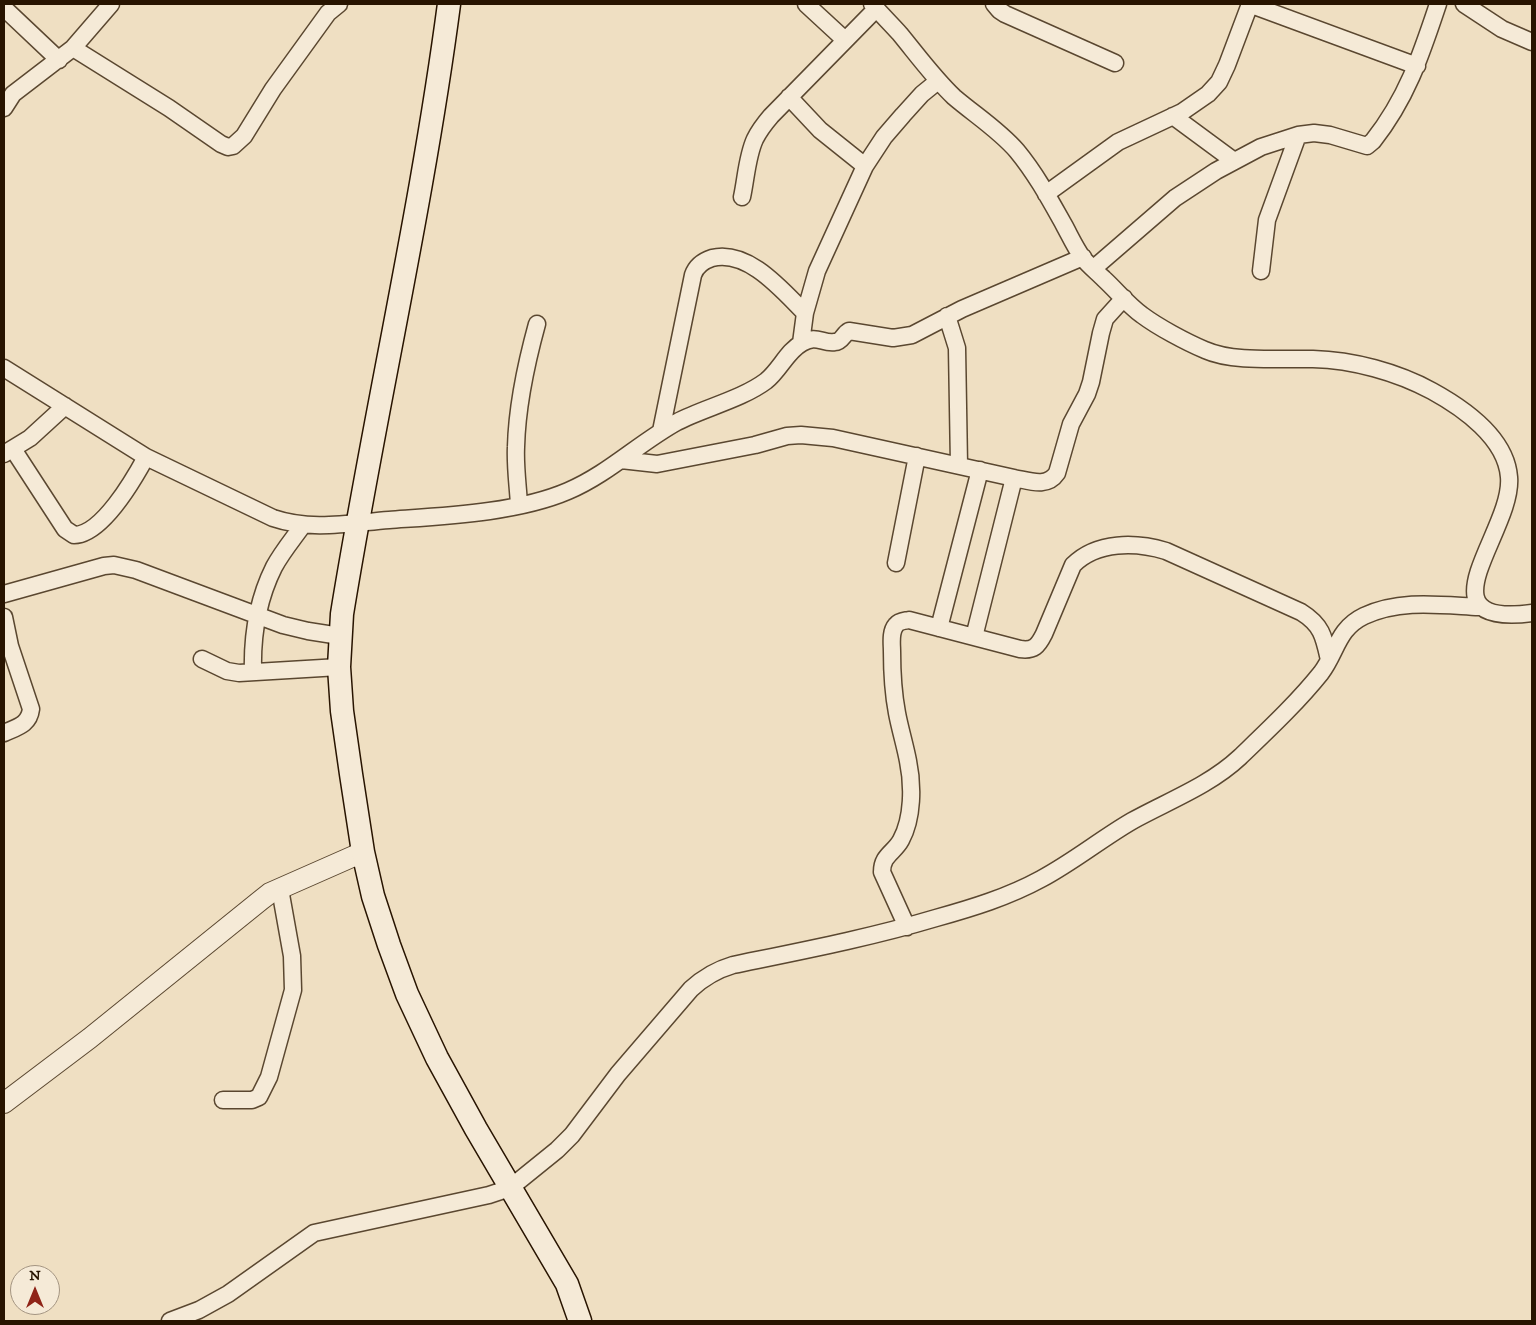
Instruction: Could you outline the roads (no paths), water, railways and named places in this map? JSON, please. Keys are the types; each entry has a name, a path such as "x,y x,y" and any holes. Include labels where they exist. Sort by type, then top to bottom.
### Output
{"main road":[{"path":"449,4 418,201 342,614 339,667 342,711 363,852 373,896 407,994 438,1058 510,1188 567,1284 580,1321"}],"street":[{"path":"4,108 14,94 73,48 111,4"},
{"path":"73,48 169,108 221,144 233,146 244,136 273,89 328,13 339,4"},
{"path":"806,4 844,40"},
{"path":"994,4 1004,14 1115,63"},
{"path":"1046,194 1118,142 1173,116 1195,104 1208,94 1219,82 1249,4 1417,66"},
{"path":"4,368 146,457 273,518 288,523 315,526 442,516 519,505 567,492 602,473 679,421 749,391 766,381 794,348 801,343 814,338 839,341 849,331 893,338 902,337 921,331 947,316 1031,278 1088,263 1175,198 1234,160 1261,147 1298,135 1314,133 1330,135 1366,146 1380,132 1401,100 1417,66 1438,4"},
{"path":"1464,4 1502,29 1532,42"},
{"path":"742,197 751,150 755,139 770,116 844,40 874,6 938,81 954,97 1004,138 1032,170 1088,263 1143,316 1206,351 1233,357 1316,359 1358,364 1426,388 1446,399 1477,421 1498,447 1509,475 1508,491 1502,515 1474,586 1474,596 1479,607"},
{"path":"4,8 59,60"},
{"path":"801,343 805,313 817,271 865,166 884,137 922,94 938,81"},
{"path":"789,97 820,130 865,166"},
{"path":"1173,116 1234,160"},
{"path":"1261,271 1268,220 1298,135"},
{"path":"662,431 695,268 710,259 721,257 729,257 748,263 772,281 805,313"},
{"path":"620,460 657,464 755,445 787,436 801,435 833,438 1014,478 1040,483 1047,482 1053,479 1057,473 1071,424 1087,394 1105,319 1124,298"},
{"path":"947,316 956,348 959,465"},
{"path":"519,505 516,458 517,429 528,360 538,324"},
{"path":"66,406 40,430 9,452 65,529 74,535 81,535 94,528 131,486 146,457"},
{"path":"896,563 917,456"},
{"path":"939,628 980,470"},
{"path":"974,637 1014,478"},
{"path":"253,672 253,642 258,616 274,568 303,526"},
{"path":"907,927 882,872 882,864 885,858 894,850 903,836 910,805 908,761 894,695 892,638 896,624 910,620 1020,649 1034,649 1044,634 1073,565 1080,558 1096,550 1132,545 1166,551 1301,612 1313,620 1319,627 1329,660"},
{"path":"4,594 104,566 114,565 136,570 296,629 340,636"},
{"path":"170,1321 199,1310 228,1294 314,1233 489,1195 510,1188 557,1150 572,1135 618,1074 702,979 716,970 907,927 976,906 1019,890 1065,866 1132,821 1215,776 1240,757 1322,672 1344,631 1363,616 1385,608 1413,604 1479,607 1490,613 1532,613"},
{"path":"4,617 10,646 31,709 27,723 4,732"},
{"path":"202,659 227,671 253,672 339,667"},
{"path":"4,1103 90,1038 261,900 280,889 363,852"},
{"path":"223,1100 252,1100 259,1097 269,1077 293,990 292,956 280,889"}]}
